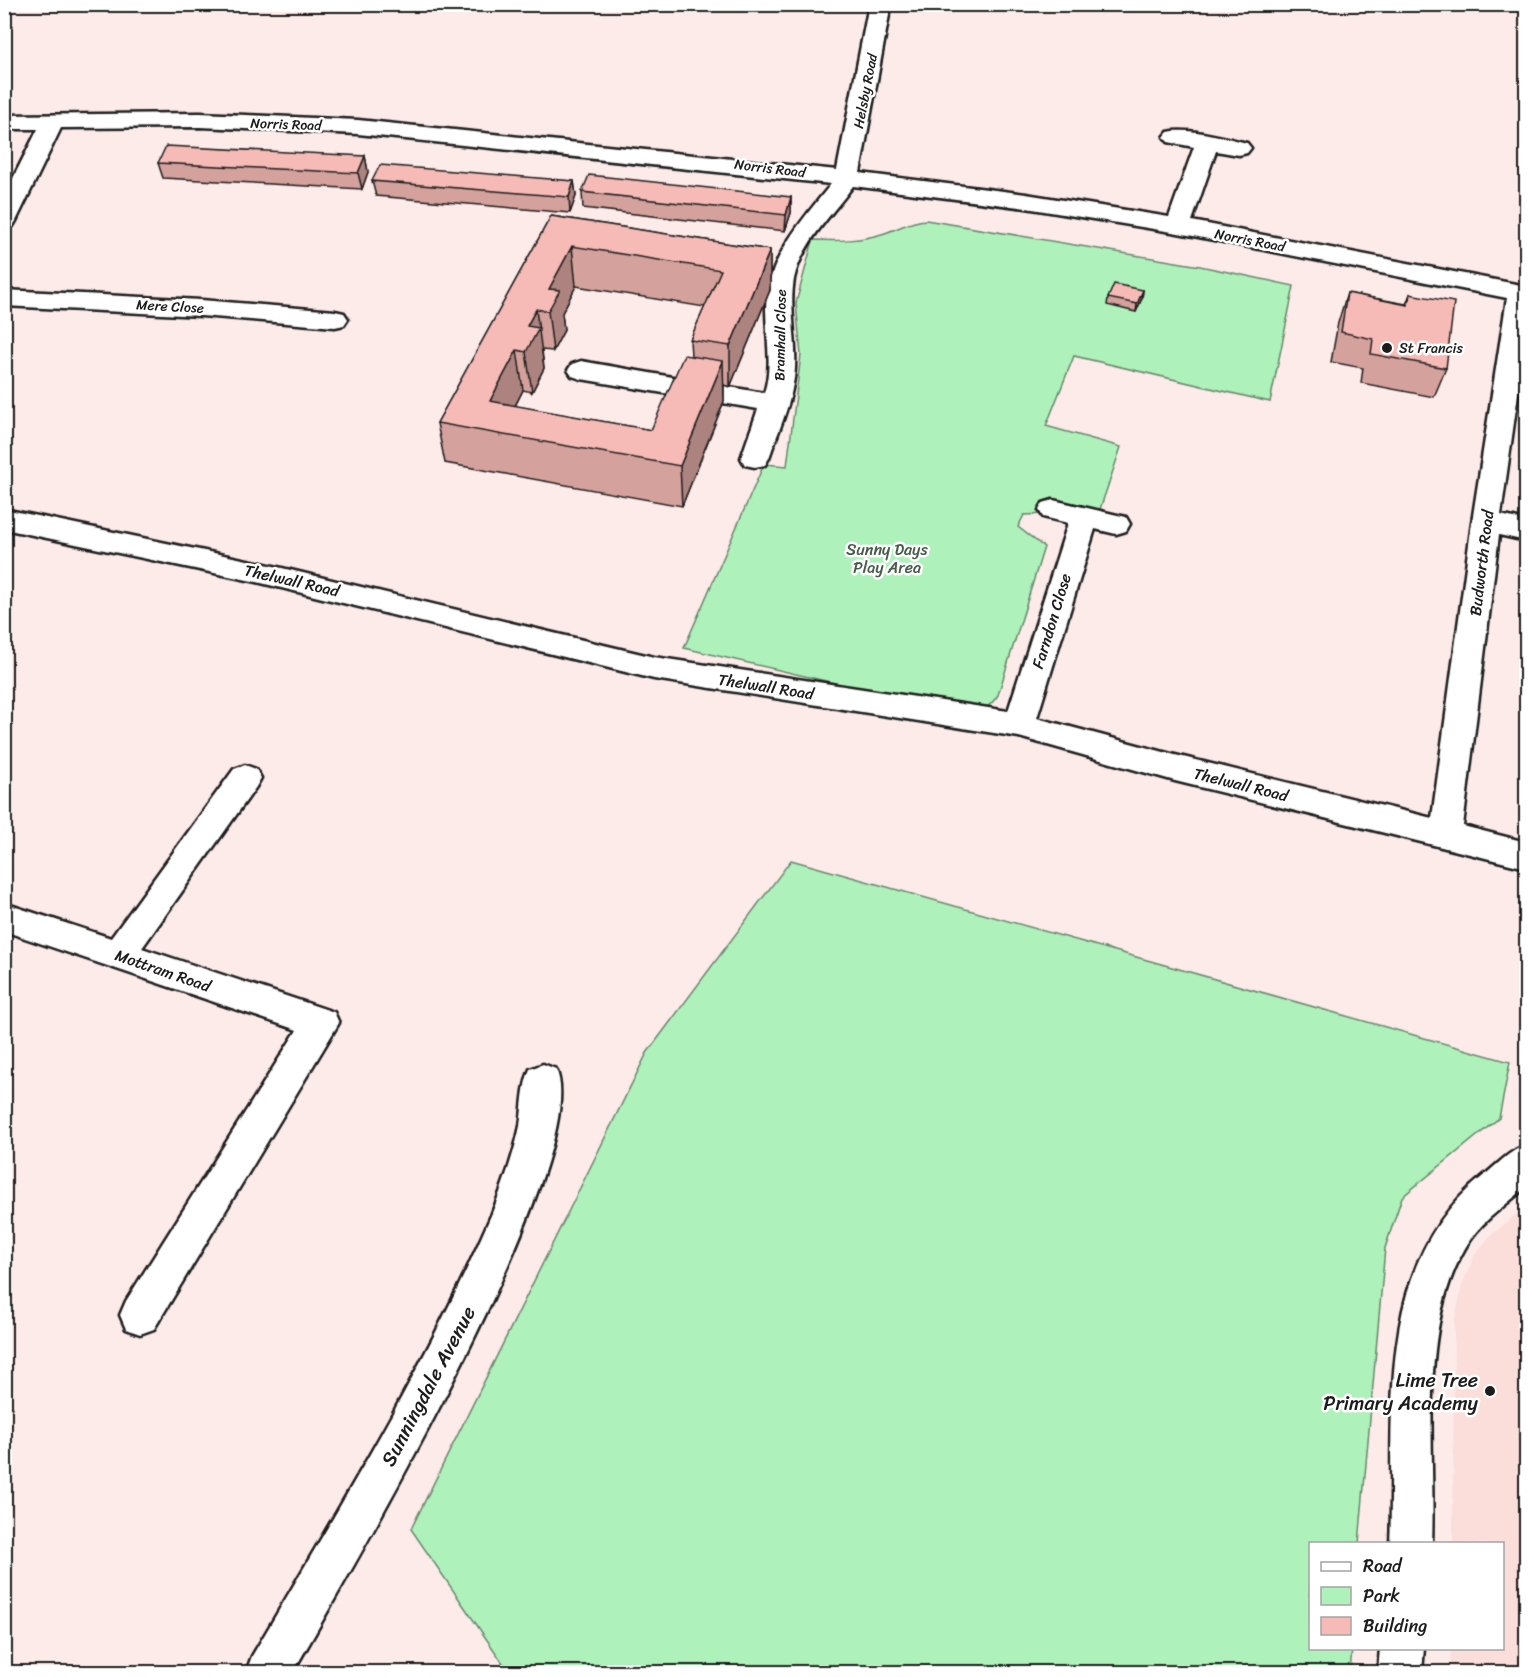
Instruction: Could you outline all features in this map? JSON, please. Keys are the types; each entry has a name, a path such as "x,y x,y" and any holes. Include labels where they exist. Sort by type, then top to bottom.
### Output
{"street":[{"name":"Helsby Road","path":"847,178 880,4"},
{"name":"Norris Road","path":"4,122 200,120 358,127 512,141 847,178 1026,201 1178,226 1523,294"},
{"path":"4,221 53,122"},
{"path":"1176,137 1239,148"},
{"path":"1178,226 1208,142"},
{"name":"Bramhall Close","path":"754,458 774,403 781,374 779,309 782,277 798,243 847,178"},
{"name":"Budworth Road","path":"1446,834 1486,522 1523,294"},
{"name":"Mere Close","path":"4,298 201,308 335,319"},
{"name":"Bramhall Close","path":"581,370 774,403"},
{"path":"1053,510 1116,524"},
{"name":"Farndon Close","path":"1019,725 1084,517"},
{"name":"Thelwall Road","path":"4,519 257,572 654,668 1019,725 1175,768 1527,855"},
{"path":"1486,522 1527,531"},
{"path":"118,955 244,777"},
{"name":"Mottram Road","path":"4,917 321,1023 141,1315"},
{"name":"Sunningdale Avenue","path":"268,1672 381,1476 471,1304 512,1210 538,1127 543,1080"},
{"path":"1411,1542 1417,1354 1427,1286 1441,1252 1457,1226 1524,1170"},
{"path":"1400,1672 1402,1650"}],"shaded area":[{"name":"Lime Tree Primary Academy","path":"1526,1206 1526,1672 1450,1672 1451,1650 1504,1650 1504,1542 1453,1542 1454,1323 1462,1285 1474,1256 1488,1238"}],"green space":[{"name":"Sunny Days Play Area","path":"926,220 1200,266 1294,286 1270,402 1074,356 1046,426 1121,447 1095,524 1046,514 1024,515 1018,527 1044,547 998,695 984,709 964,713 684,648 764,464 787,466 801,355 796,303 813,240 867,238"},
{"path":"791,860 1510,1062 1499,1118 1402,1197 1385,1248 1359,1542 1309,1542 1309,1650 1352,1650 1350,1672 509,1672 411,1529 647,1053"}],"building":[{"path":"166,146 365,156 358,173 158,163"},
{"path":"380,165 574,181 569,197 372,181"},
{"path":"589,175 791,197 786,215 582,192"},
{"path":"551,216 770,250 730,346 690,340 721,270 572,246 549,289 560,290 548,311 536,309 527,326 539,328 526,352 517,350 490,401 651,430 684,355 723,361 680,466 437,423"},
{"path":"1114,284 1143,290 1137,304 1108,298"},
{"path":"1347,293 1408,305 1410,294 1454,302 1446,368 1371,354 1373,339 1341,332"}],"place":[{"name":"St Francis","path":"1387,348"},
{"name":"Lime Tree Primary Academy","path":"1490,1391"}]}
